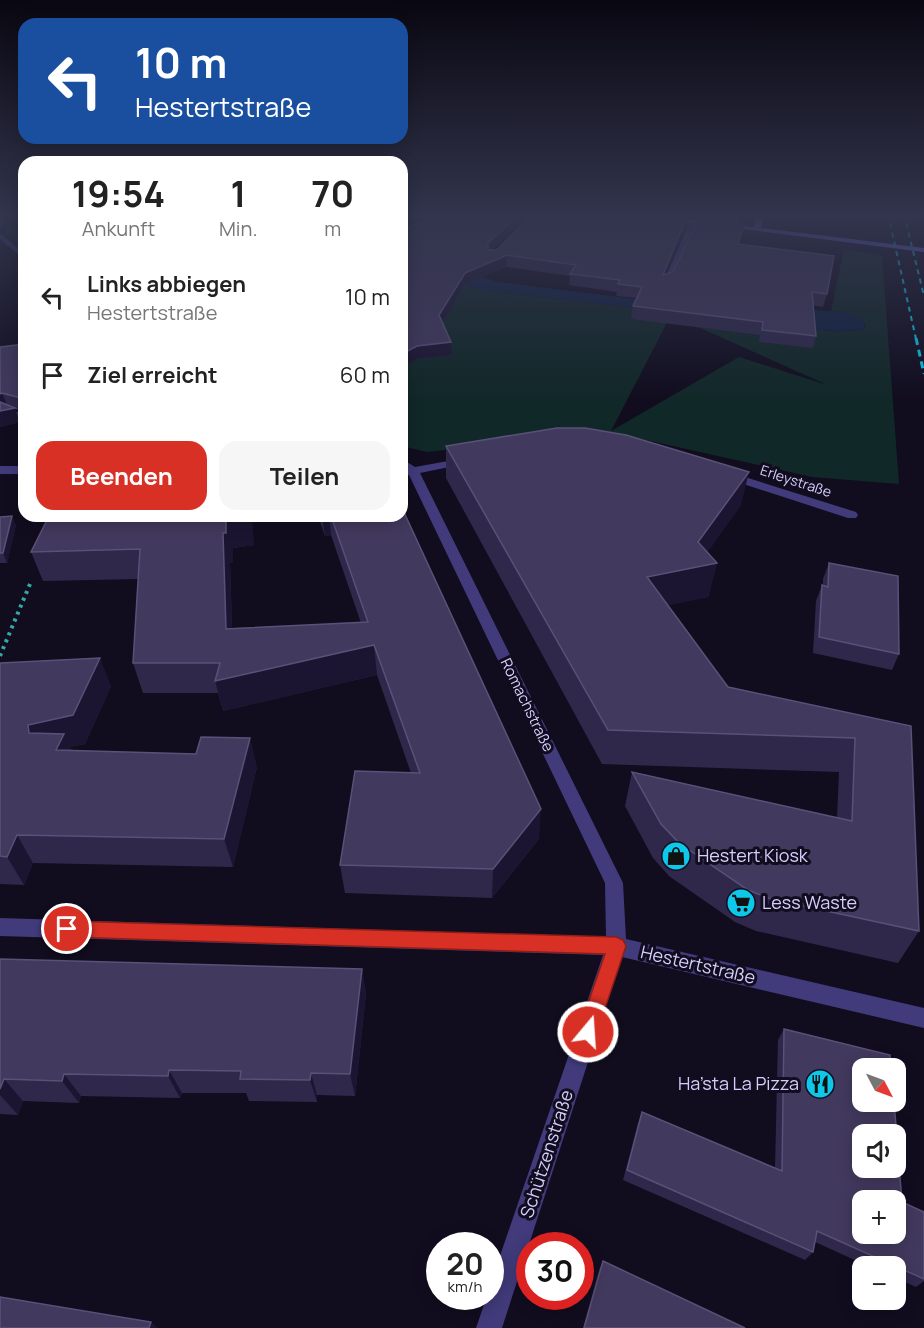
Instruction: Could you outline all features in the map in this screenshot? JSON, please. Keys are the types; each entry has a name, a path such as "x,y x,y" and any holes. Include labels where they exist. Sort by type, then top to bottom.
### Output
{"street":[{"path":"665,284 669,276"},
{"path":"7,412 18,416"},
{"path":"408,468 472,460"},
{"path":"0,470 18,470"},
{"name":"Romachstraße","path":"408,472 614,883 616,946"},
{"name":"Erleystraße","path":"717,472 852,515"},
{"name":"Hestertstraße","path":"0,927 616,946 924,1018"},
{"name":"Schützenstraße","path":"489,1328 616,946"}],"path":[{"path":"0,656 30,584"}],"green space":[{"path":"408,276 438,276 477,289 839,332 864,329 865,324 845,312 831,311 838,276 884,276 899,484 812,477 610,432 427,452 408,447","holes":["671,315 824,384 739,357 611,431"]}],"water":[{"path":"438,276 477,276 498,282 652,301 845,312 864,320 864,329 839,332 477,289"}],"building":[{"path":"408,276 463,276 439,315 451,342 417,346 408,351"},
{"path":"586,276 830,276 827,294 812,292 816,336 762,330 763,322 633,306 642,287 618,284 620,280"},
{"path":"18,345 18,397 0,394 0,347"},
{"path":"0,402 15,408 0,411"},
{"path":"557,428 585,428 626,435 749,472 698,542 717,563 647,577 728,687 911,726 919,931 771,899 748,890 679,843 661,824 632,772 852,821 855,738 608,730 446,446"},
{"path":"12,516 3,553 0,553 0,517"},
{"path":"408,521 541,809 493,869 340,865 355,771 420,773 374,645 215,681 220,663 133,663 140,549 31,552 46,522 226,522 226,533 223,533 226,629 368,622 333,522"},
{"path":"829,563 898,576 899,654 819,637 822,585 828,587"},
{"path":"100,658 73,715 28,725 29,733 64,734 56,750 196,754 201,737 250,738 224,839 17,835 7,857 0,856 0,663"},
{"path":"0,959 362,969 350,1074 311,1073 310,1080 240,1079 241,1071 169,1070 168,1076 64,1074 62,1081 4,1079 0,1089"},
{"path":"784,1029 890,1055 890,1058 852,1058 852,1112 895,1112 896,1124 852,1124 852,1178 900,1178 901,1190 852,1190 852,1244 906,1244 906,1204 924,1212 924,1279 906,1271 906,1256 873,1256 817,1231 813,1252 627,1170 642,1112 782,1171"},
{"path":"603,1261 745,1328 584,1328 589,1310 594,1310 594,1293"},
{"path":"0,1297 151,1322 149,1328 0,1328"}],"railway":[{"path":"902,276 916,339"},
{"path":"919,276 924,296"},
{"path":"916,338 924,374"}],"place":[{"name":"Hestert Kiosk","path":"676,856"},
{"name":"Less Waste","path":"741,903"},
{"name":"Ha’sta La Pizza","path":"820,1084"}],"route":[{"path":"67,929 616,946 588,1032"}]}
